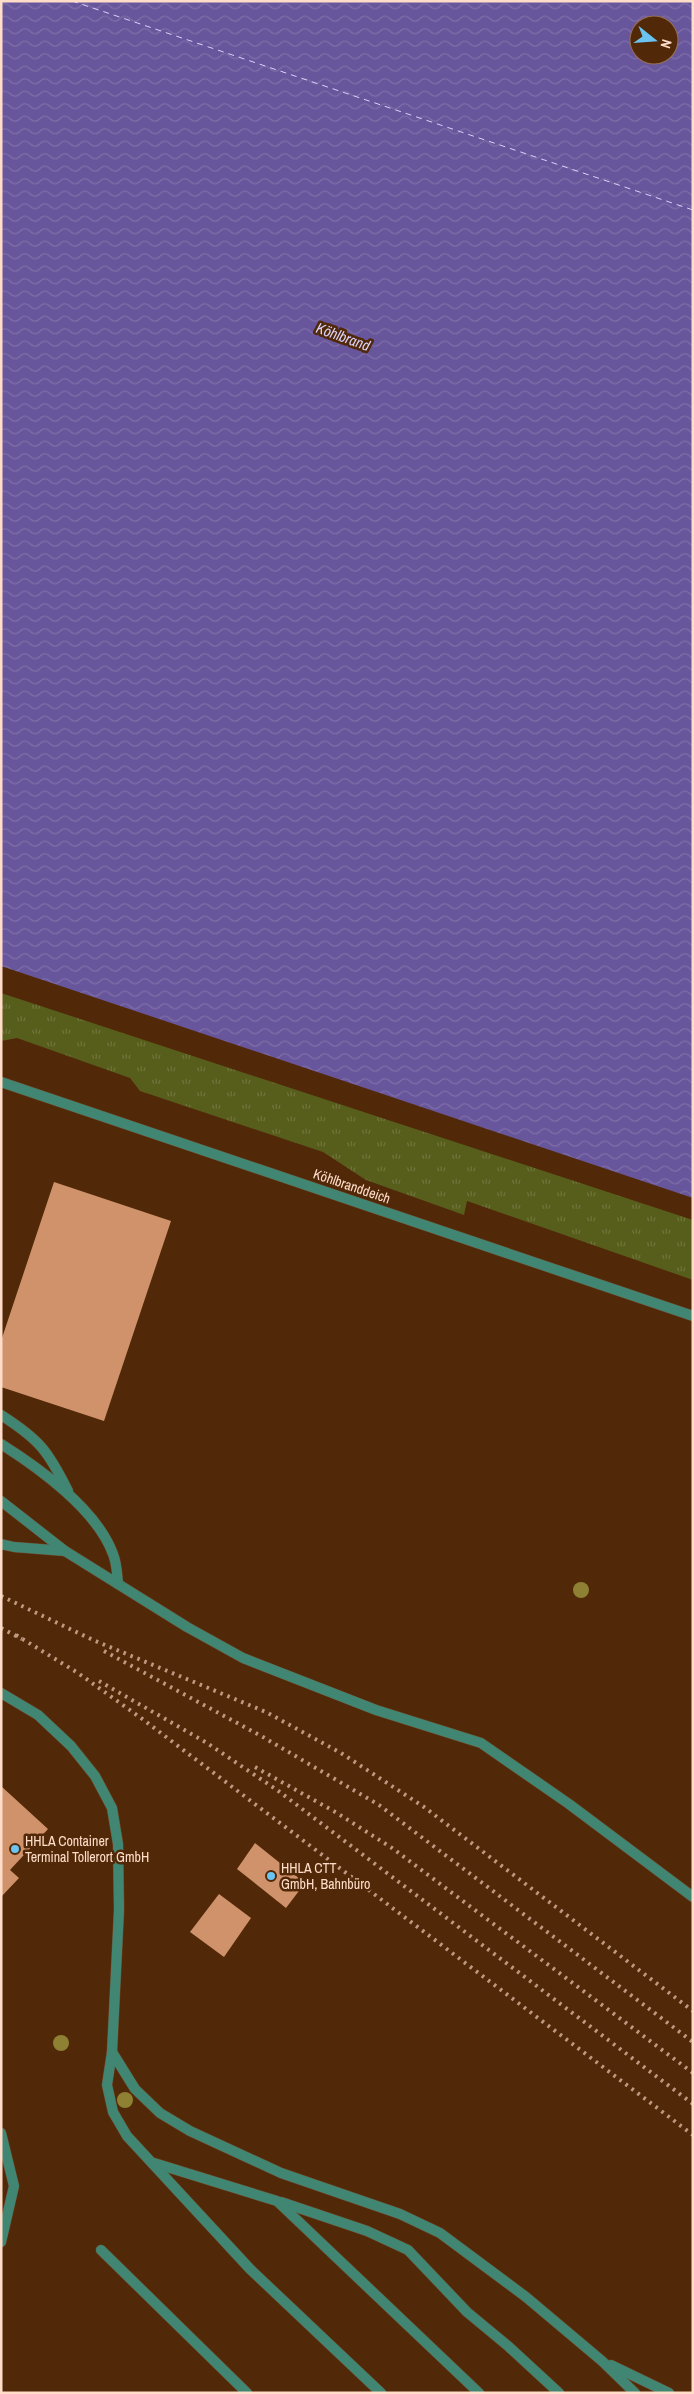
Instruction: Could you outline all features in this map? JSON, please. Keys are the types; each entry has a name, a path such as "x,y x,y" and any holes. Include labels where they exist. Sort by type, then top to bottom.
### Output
{"street":[{"name":"Köhlbranddeich","path":"1,1082 693,1316"},
{"path":"1,1415 38,1441 53,1462 70,1494 95,1525 112,1551 117,1564 118,1584"},
{"path":"1,1444 70,1494"},
{"path":"1,1501 65,1551 187,1627 243,1658 376,1710 481,1743 569,1804 693,1897"},
{"path":"1,1544 14,1547 65,1551"},
{"path":"1,1693 38,1716 71,1746 95,1776 112,1808 118,1844 119,1910 112,2052 107,2085 113,2112 127,2136 250,2269 381,2393"},
{"path":"112,2052 135,2089 160,2112 190,2131 281,2173 400,2214 440,2233 526,2296 602,2361 636,2393"},
{"path":"1,2133 14,2186 1,2242"},
{"path":"153,2162 367,2231 408,2250 467,2312 508,2346 559,2393"},
{"path":"277,2201 479,2393"},
{"path":"101,2250 247,2393"},
{"path":"602,2361 669,2393"}],"green space":[{"path":"1,993 693,1220 693,1280 467,1201 464,1215 366,1180 323,1152 140,1091 130,1078 17,1038 1,1041"}],"water":[{"name":"Köhlbrand","path":"1,1 693,1 693,1198 1,966"}],"building":[{"path":"54,1182 171,1221 104,1421 1,1387 1,1341"},
{"name":"HHLA Container Terminal Tollerort GmbH","path":"1,1786 48,1829 10,1870 19,1878 1,1897"},
{"name":"HHLA CTT GmbH, Bahnbüro","path":"255,1843 305,1883 286,1908 237,1869"},
{"path":"219,1894 251,1918 224,1957 190,1932"}],"ferry route":[{"path":"72,1 693,210"}],"railway":[{"path":"1,1596 93,1640 266,1712 341,1753 424,1807 693,2011"},
{"path":"1,1628 22,1639"},
{"path":"16,1635 78,1673 141,1718 693,2135"},
{"path":"104,1651 263,1737 379,1805 693,2042"},
{"path":"99,1681 207,1743 277,1790 693,2104"},
{"path":"255,1767 337,1813 392,1848 693,2073"}],"place":[{"name":"HHLA Container Terminal Tollerort GmbH","path":"15,1849"},
{"name":"HHLA CTT GmbH, Bahnbüro","path":"271,1876"}]}
